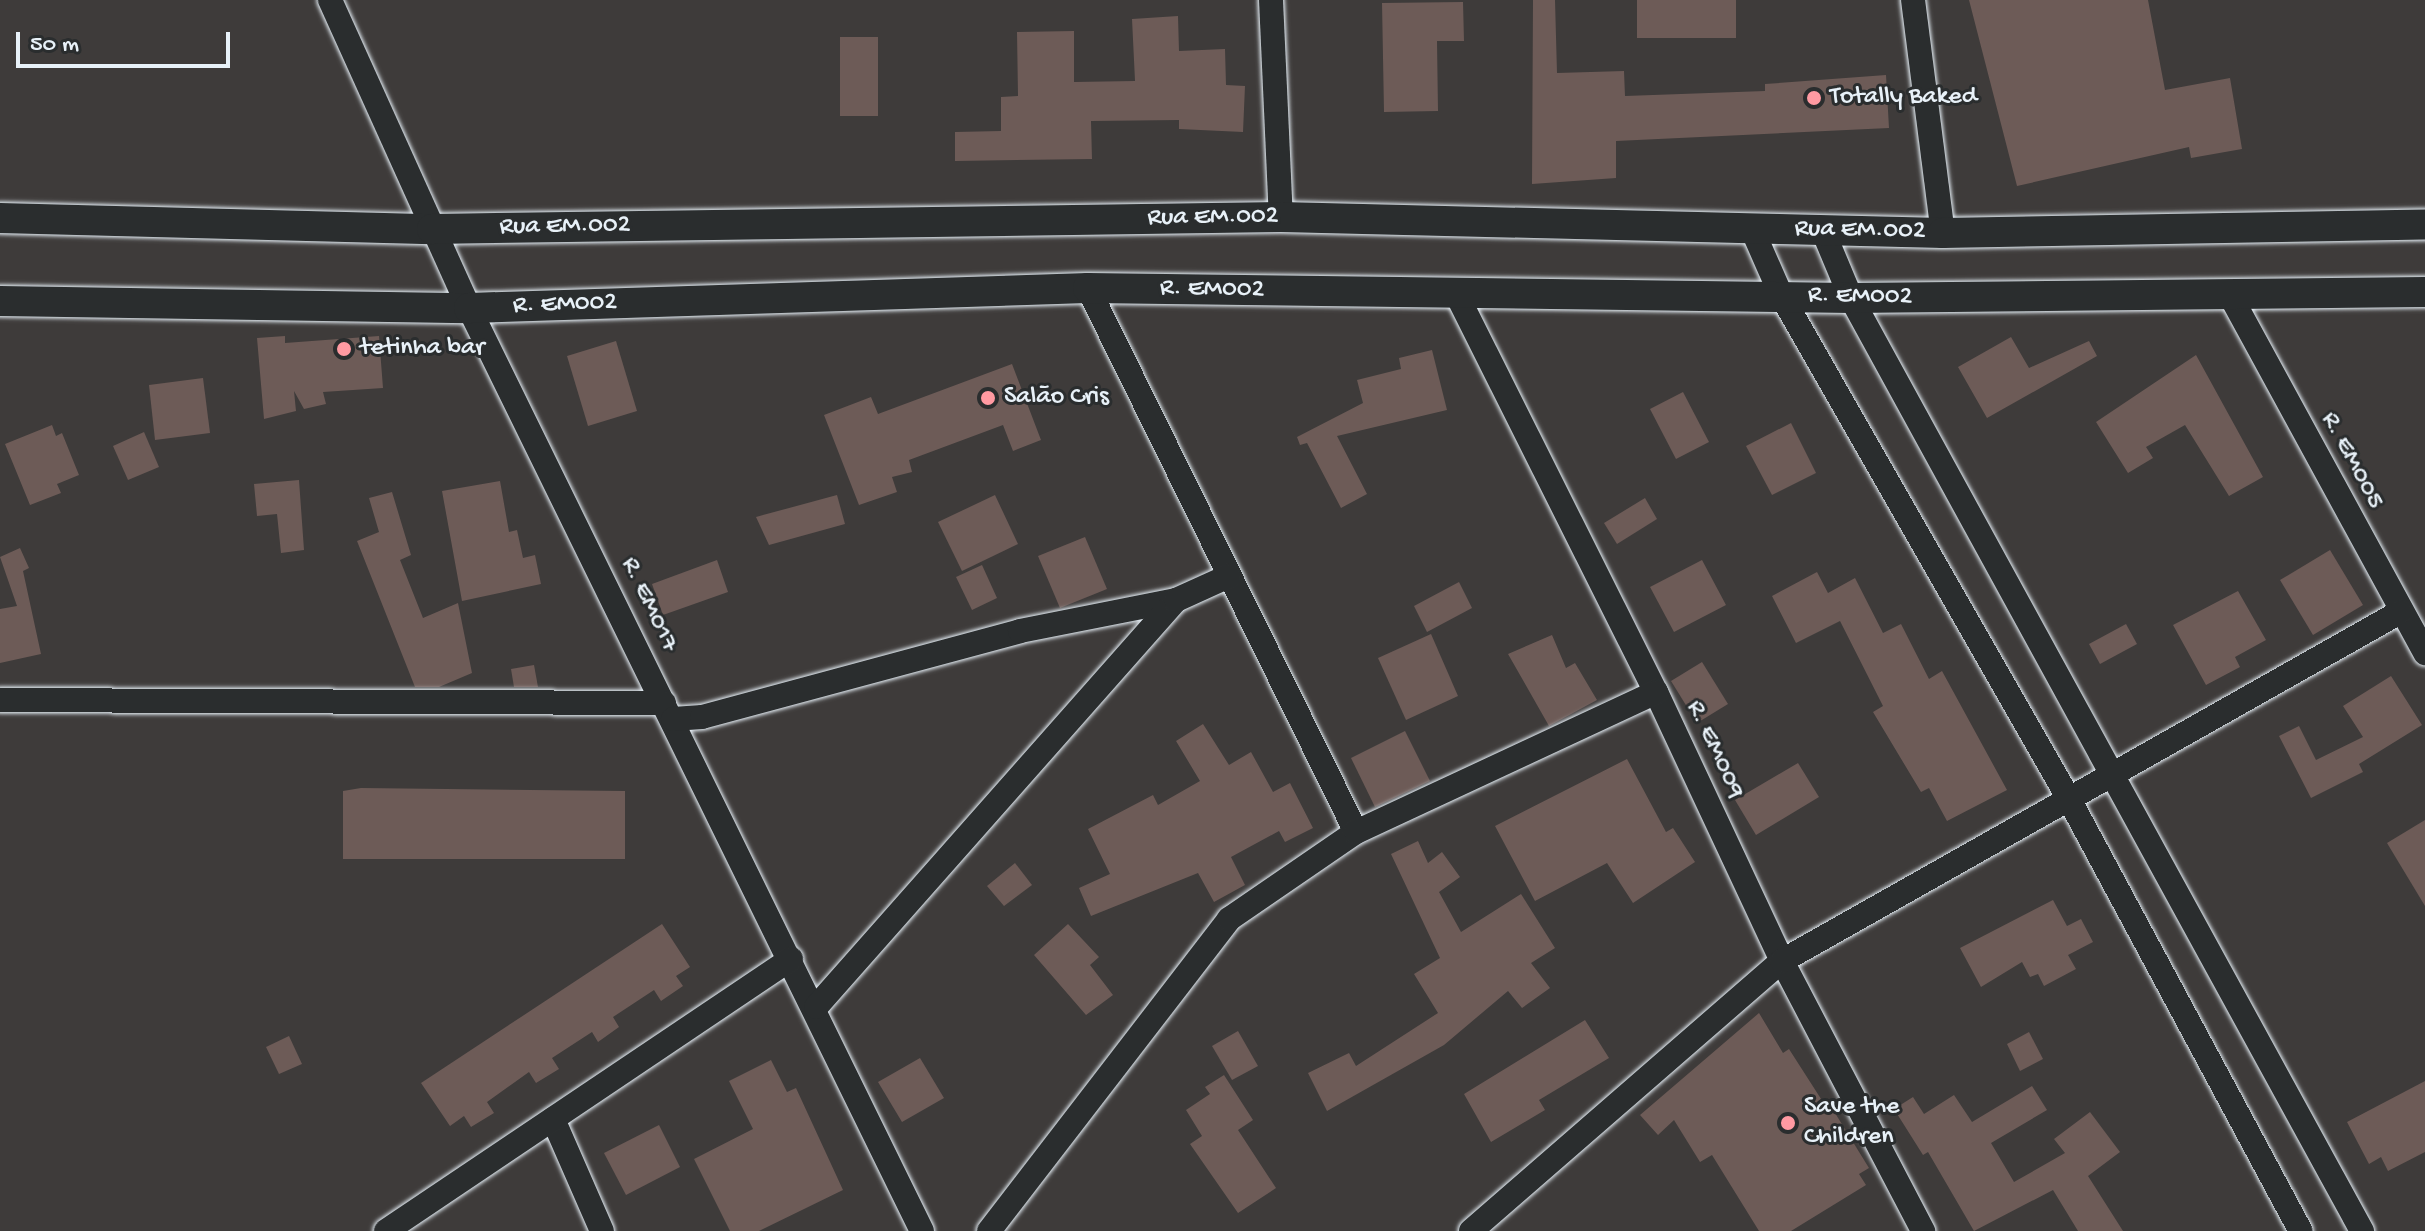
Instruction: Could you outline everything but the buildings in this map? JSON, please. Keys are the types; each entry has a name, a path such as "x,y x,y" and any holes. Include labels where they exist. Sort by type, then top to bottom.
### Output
{"street":[{"name":"R. EM017","path":"330,0 469,308 816,1007 922,1231"},
{"path":"1271,0 1281,217"},
{"path":"1913,0 1943,233"},
{"name":"Rua EM.002","path":"0,218 432,229 1281,217 1943,233 2425,225"},
{"path":"1752,229 1781,295 2069,799 2301,1231"},
{"path":"1823,231 1851,298 2362,1231"},
{"path":"1088,288 1356,832"},
{"name":"R. EM002","path":"0,301 469,308 1088,288 1851,298 2425,292"},
{"name":"R. EM009","path":"1456,293 1656,692 1782,961 1923,1231"},
{"name":"R. EM005","path":"2230,295 2400,612 2423,647"},
{"path":"0,700 668,711 702,717 1020,631 1176,600 1229,576"},
{"path":"816,1007 1176,600"},
{"path":"1471,1231 1782,961 2115,776 2400,612"},
{"path":"989,1231 1229,919 1356,832 1656,692"},
{"path":"386,1231 791,959"},
{"path":"553,1119 602,1231"}],"place":[{"name":"Totally Baked","path":"1814,98"},
{"name":"tetinha bar","path":"344,349"},
{"name":"Salão Cris","path":"988,398"},
{"name":"Save the Children","path":"1788,1123"}]}
